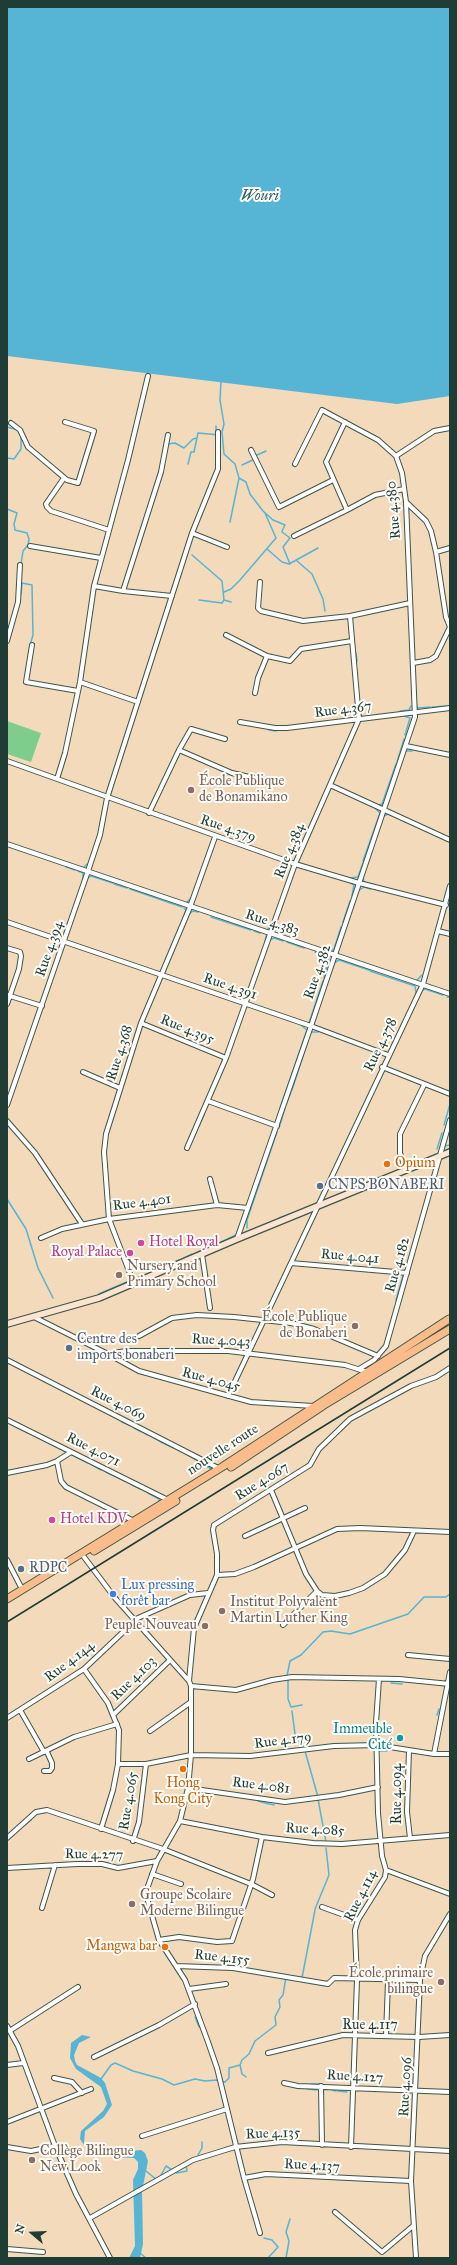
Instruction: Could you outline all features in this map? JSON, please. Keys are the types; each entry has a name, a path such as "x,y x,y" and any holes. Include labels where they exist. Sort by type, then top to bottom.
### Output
{"highway":[{"name":"nouvelle route","path":"7,1599 220,1469 450,1318"},
{"name":"nouvelle route","path":"7,1604 138,1526 324,1405 450,1329"}],"main road":[{"path":"7,1324 99,1298 237,1239 450,1152"}],"street":[{"path":"57,779 65,753 80,682 94,586 128,460 148,376"},
{"path":"294,464 322,410 378,440 389,448 396,456 434,431 450,428"},
{"path":"10,423 20,430 28,447 64,478 75,483 79,482 94,431 65,422"},
{"path":"345,422 326,462 347,510"},
{"name":"Rue 4.394","path":"7,1105 100,835 107,798 192,533 218,469 218,432"},
{"path":"123,591 159,480 168,435"},
{"path":"251,450 279,507 333,480"},
{"name":"Rue 4.380","path":"396,456 406,502 415,711"},
{"path":"64,478 46,504 47,507 51,511 109,530"},
{"path":"294,536 375,495 404,489"},
{"path":"406,502 426,522 436,552 445,610 450,627 436,656 430,660 413,663"},
{"path":"192,533 227,547"},
{"path":"30,546 101,558"},
{"path":"436,552 450,548"},
{"path":"7,641 18,602 20,565"},
{"path":"260,582 258,608 260,611 303,621 350,616 410,603"},
{"path":"94,586 123,591 172,596"},
{"name":"Rue 4.384","path":"187,1148 226,1058 295,864 359,719 350,616"},
{"path":"226,635 267,656 290,661 301,649 352,641"},
{"path":"32,645 26,682 78,691"},
{"path":"254,693 261,669 267,656"},
{"path":"80,682 138,702"},
{"name":"Rue 4.367","path":"240,722 275,728 287,728 415,711 450,708"},
{"name":"Rue 4.382","path":"237,1239 360,883 406,746 415,711"},
{"path":"149,813 190,728 225,739"},
{"path":"406,746 450,755"},
{"path":"179,750 232,773 268,781"},
{"name":"Rue 4.379","path":"7,761 215,837 295,864 360,883 446,905"},
{"path":"330,785 450,840"},
{"name":"Rue 4.368","path":"134,1284 109,1218 104,1152 106,1134 141,1023 190,907 215,837"},
{"name":"Rue 4.383","path":"7,844 450,994"},
{"name":"Rue 4.378","path":"228,1396 382,1067 423,984 450,886"},
{"name":"Rue 4.391","path":"7,922 311,1026 388,1056"},
{"path":"438,931 450,934"},
{"path":"7,948 21,954 19,969 8,995 7,1004"},
{"path":"8,995 42,1006"},
{"name":"Rue 4.395","path":"141,1023 226,1058"},
{"path":"382,1067 424,1085 450,1094"},
{"path":"83,1072 120,1088"},
{"path":"406,1170 400,1153 400,1134 424,1085"},
{"path":"208,1101 277,1126"},
{"name":"Rue 4.182","path":"359,1369 378,1356 386,1346 450,1120"},
{"path":"8,1124 35,1153 82,1224"},
{"path":"210,1179 217,1205"},
{"name":"Rue 4.401","path":"41,1238 82,1224 109,1218 217,1205 248,1208"},
{"path":"202,1254 210,1308"},
{"name":"Rue 4.041","path":"291,1263 407,1273"},
{"path":"139,1336 172,1318 208,1315 291,1323 314,1329 378,1356"},
{"path":"34,1317 108,1354"},
{"name":"Rue 4.043","path":"108,1354 126,1351 188,1350 247,1353 345,1365 367,1373"},
{"name":"Rue 4.045","path":"108,1354 139,1371 251,1402 314,1406"},
{"name":"Rue 4.069","path":"7,1360 220,1469"},
{"name":"Rue 4.067","path":"189,1681 194,1628 217,1574 217,1554 213,1530 214,1525 310,1465 319,1449 350,1420 412,1386 436,1377 450,1368"},
{"name":"Rue 4.071","path":"7,1420 168,1500"},
{"path":"7,1473 57,1461 71,1452"},
{"path":"57,1461 61,1481 66,1487 134,1522"},
{"path":"271,1490 284,1518 306,1574 316,1591 322,1595 335,1596 349,1594 368,1585 389,1571 405,1550 414,1531"},
{"path":"245,1536 305,1508"},
{"path":"217,1574 235,1574 295,1549 337,1529 360,1528 450,1532"},
{"path":"84,1557 134,1620 189,1681 191,1702 191,1755 188,1788 180,1821 157,1861 152,1874 147,1898 159,1940 189,1989 217,2068 244,2178 260,2233"},
{"path":"7,1560 22,1590"},
{"path":"283,1624 316,1591"},
{"name":"Rue 4.144","path":"7,1718 84,1669 134,1620 171,1602 190,1595 208,1593"},
{"path":"408,1655 450,1659"},
{"name":"Rue 4.103","path":"113,1714 170,1660"},
{"path":"84,1669 101,1690 117,1724 119,1743 118,1764 113,1790 101,1829"},
{"path":"434,1754 449,1684 450,1672"},
{"path":"190,1686 236,1690 284,1677 379,1679 449,1684"},
{"name":"Rue 4.114","path":"351,2147 357,1980 354,1941 358,1920 384,1877 386,1870 381,1842 378,1787 376,1723 379,1679"},
{"path":"150,1731 191,1702"},
{"path":"20,1710 52,1763 52,1768 50,1771 44,1771"},
{"path":"29,1759 74,1738 117,1724"},
{"name":"Rue 4.179","path":"118,1764 146,1764 191,1755 243,1756 334,1746 377,1745 434,1754 450,1754"},
{"name":"Rue 4.094","path":"409,1750 407,1805 410,1838"},
{"name":"Rue 4.065","path":"133,1841 140,1815 146,1764"},
{"name":"Rue 4.081","path":"188,1788 285,1802 339,1795 378,1787"},
{"path":"7,1838 36,1812 42,1810 52,1811 133,1841 163,1850 251,1884 272,1895"},
{"name":"Rue 4.085","path":"180,1821 262,1837 312,1843 342,1844 381,1842 450,1835"},
{"path":"159,1940 179,1937 231,1942 251,1884 262,1837"},
{"name":"Rue 4.277","path":"7,1868 102,1864 118,1868 157,1861"},
{"path":"42,1908 55,1865"},
{"path":"386,1870 450,1894"},
{"path":"152,1874 181,1884"},
{"path":"322,1907 358,1920"},
{"name":"Rue 4.096","path":"416,2258 411,2181 417,2091 420,1980 425,1956 450,1914"},
{"name":"Rue 4.155","path":"176,1966 218,1967 328,1984 334,1978 357,1980"},
{"path":"357,1980 420,1980"},
{"path":"386,2036 388,1981"},
{"path":"189,1989 226,1984"},
{"path":"78,1987 9,2028 40,2109 76,2194 110,2258"},
{"path":"94,2057 159,2025 195,2004"},
{"name":"Rue 4.117","path":"268,2053 300,2047 333,2037 355,2035 419,2037 450,2035"},
{"path":"7,2065 23,2063"},
{"path":"54,2078 72,2082 82,2093"},
{"name":"Rue 4.127","path":"284,2083 298,2086 450,2092"},
{"path":"321,2086 322,2145"},
{"path":"7,2122 91,2089"},
{"path":"142,2136 227,2109"},
{"name":"Rue 4.135","path":"90,2218 193,2160 236,2147 282,2142 351,2147 450,2151"},
{"path":"7,2147 31,2151 55,2146"},
{"name":"Rue 4.137","path":"244,2178 266,2174 411,2181"},
{"path":"335,2212 382,2252 413,2226"},
{"path":"7,2249 43,2252"}],"green space":[{"path":"7,721 41,733 31,762 7,754"}],"water":[{"name":"Wouri","path":"7,7 450,7 450,396 397,404 7,356"},
{"path":"82,2035 91,2037 79,2043 74,2055 75,2061 77,2065 101,2078 105,2083 112,2105 104,2117 85,2131 84,2143 96,2151 112,2154 127,2154 131,2151 141,2150 145,2153 148,2161 142,2191 143,2244 140,2258 129,2258 135,2246 133,2180 138,2169 138,2162 134,2158 111,2157 88,2151 80,2139 81,2131 103,2111 107,2104 101,2087 76,2069 70,2058 71,2043"}],"waterway":[{"path":"221,381 220,400 224,424 222,432 224,454 235,464 239,478 230,522"},
{"path":"216,426 216,455"},
{"path":"7,427 18,430"},
{"path":"188,464 191,452 194,452 198,433 220,435"},
{"path":"7,458 14,459 21,449 21,435"},
{"path":"168,444 175,443 184,448 193,439 197,438"},
{"path":"255,456 266,451"},
{"path":"242,465 255,459"},
{"path":"239,478 246,482 250,494 263,511 273,520 285,525 282,531"},
{"path":"7,509 17,513 14,524 15,530 27,533 29,539 28,545 23,551 21,564"},
{"path":"224,592 231,589 240,580 276,538 265,513"},
{"path":"282,532 290,538 283,547 290,564"},
{"path":"267,549 282,562 289,564 318,548"},
{"path":"192,555 222,581 224,600"},
{"path":"297,561 312,574 323,599 325,611"},
{"path":"22,583 32,585 33,635 30,645"},
{"path":"21,594 22,584"},
{"path":"199,600 222,603 224,600"},
{"path":"224,600 231,602"},
{"path":"356,653 357,661"},
{"path":"416,705 418,708 430,707"},
{"path":"400,711 409,710 411,706"},
{"path":"432,707 450,706"},
{"path":"438,711 450,710"},
{"path":"404,716 410,718 405,735"},
{"path":"269,730 276,731"},
{"path":"397,762 404,739"},
{"path":"406,751 412,751"},
{"path":"378,805 382,804 396,764"},
{"path":"363,861 380,813 375,808"},
{"path":"388,814 393,816"},
{"path":"384,816 388,814"},
{"path":"350,878 358,877 363,863"},
{"path":"84,867 87,864"},
{"path":"66,867 75,870"},
{"path":"78,871 83,873 83,879"},
{"path":"88,878 91,876 113,883"},
{"path":"363,877 364,882 373,884"},
{"path":"349,882 354,885 352,896"},
{"path":"114,884 127,888"},
{"path":"358,891 364,887 371,889"},
{"path":"130,889 182,907"},
{"path":"186,903 191,898"},
{"path":"343,922 350,901"},
{"path":"184,908 186,910 184,916"},
{"path":"189,914 193,911 198,912"},
{"path":"211,917 251,930"},
{"path":"267,930 270,926"},
{"path":"275,926 275,934"},
{"path":"330,952 334,949 341,927"},
{"path":"254,931 260,933"},
{"path":"265,942 266,936"},
{"path":"270,940 274,938 283,941"},
{"path":"287,942 304,948"},
{"path":"315,952 329,957 324,978"},
{"path":"334,963 339,960 369,970"},
{"path":"370,971 415,986 416,993"},
{"path":"416,981 422,975"},
{"path":"309,1023 323,981"},
{"path":"421,991 425,989 443,995"},
{"path":"280,1108 307,1030 302,1026"},
{"path":"311,1032 318,1032"},
{"path":"292,1090 306,1047"},
{"path":"286,1105 291,1092"},
{"path":"444,1125 450,1104"},
{"path":"279,1128 285,1108"},
{"path":"278,1116 280,1110"},
{"path":"199,1126 204,1115"},
{"path":"247,1228 247,1220 277,1132"},
{"path":"193,1139 196,1133"},
{"path":"437,1149 442,1133"},
{"path":"444,1146 450,1145"},
{"path":"7,1199 26,1229 38,1268 53,1298"},
{"path":"279,1218 293,1213"},
{"path":"217,1244 236,1235 237,1232"},
{"path":"202,1250 208,1248"},
{"path":"194,1254 200,1251"},
{"path":"186,1257 192,1254"},
{"path":"182,1259 186,1257"},
{"path":"165,1266 179,1260"},
{"path":"396,1300 403,1276"},
{"path":"99,1294 129,1281"},
{"path":"122,1422 129,1425"},
{"path":"9,1423 28,1433"},
{"path":"134,1428 142,1432"},
{"path":"144,1433 148,1435"},
{"path":"32,1434 66,1452"},
{"path":"151,1436 163,1443"},
{"path":"165,1444 179,1450"},
{"path":"71,1454 88,1463"},
{"path":"188,1455 213,1470"},
{"path":"91,1464 101,1470"},
{"path":"106,1472 125,1481"},
{"path":"132,1485 141,1489"},
{"path":"148,1493 159,1499 159,1502"},
{"path":"287,1676 290,1661 301,1655 323,1632 331,1631 350,1634 408,1614 424,1597 446,1597 450,1594"},
{"path":"288,1678 288,1699 291,1707 302,1705"},
{"path":"391,1683 402,1684"},
{"path":"437,1715 439,1709"},
{"path":"292,1711 295,1734 299,1744 303,1747"},
{"path":"377,1743 391,1745"},
{"path":"305,1751 318,1797"},
{"path":"379,1751 387,1751"},
{"path":"318,1799 326,1842"},
{"path":"258,1801 269,1804"},
{"path":"270,1804 274,1805"},
{"path":"26,1824 31,1820"},
{"path":"315,1909 329,1875 326,1848"},
{"path":"302,1978 315,1910"},
{"path":"246,2077 242,2074 240,2065 242,2060 249,2054 255,2041 276,2025 275,2017 280,2007 279,2000 283,1995 286,1977"},
{"path":"195,2017 199,2027"},
{"path":"101,2079 111,2065 115,2063 133,2071 162,2079 174,2085 195,2079 225,2082 229,2078 229,2068 240,2065"},
{"path":"311,2084 321,2084"},
{"path":"307,2089 317,2090"},
{"path":"332,2090 336,2091"},
{"path":"338,2091 347,2092"},
{"path":"198,2155 202,2148 202,2142"},
{"path":"225,2148 234,2145"},
{"path":"192,2159 203,2155"},
{"path":"177,2173 187,2171 186,2164"},
{"path":"160,2177 166,2166 177,2173"},
{"path":"146,2171 157,2180"},
{"path":"257,2178 261,2177"},
{"path":"286,2258 289,2241 286,2232 290,2219"},
{"path":"264,2238 272,2240 278,2247 268,2258"},
{"path":"140,2253 146,2258"}],"railway":[{"path":"7,1622 450,1348"}],"place":[{"name":"École Publique de Bonamikano","path":"191,790"},
{"name":"Opium","path":"387,1164"},
{"name":"CNPS BONABERI","path":"320,1186"},
{"name":"Hotel Royal","path":"141,1243"},
{"name":"Royal Palace","path":"130,1253"},
{"name":"Nursery and Primary School","path":"119,1275"},
{"name":"École Publique de Bonaberi","path":"355,1326"},
{"name":"Centre des imports bonaberi","path":"69,1348"},
{"name":"Hotel KDV","path":"52,1520"},
{"name":"RDPC","path":"21,1569"},
{"name":"Lux pressing forêt bar","path":"113,1594"},
{"name":"Institut Polyvalent Martin Luther King","path":"222,1611"},
{"name":"Peuple Nouveau","path":"205,1626"},
{"name":"Immeuble Cité","path":"400,1738"},
{"name":"Hong Kong City","path":"183,1769"},
{"name":"Groupe Scolaire Moderne Bilingue","path":"132,1904"},
{"name":"Mangwa bar","path":"165,1947"},
{"name":"École primaire bilingue","path":"441,1982"},
{"name":"Collège Bilingue New Look","path":"32,2160"}]}
